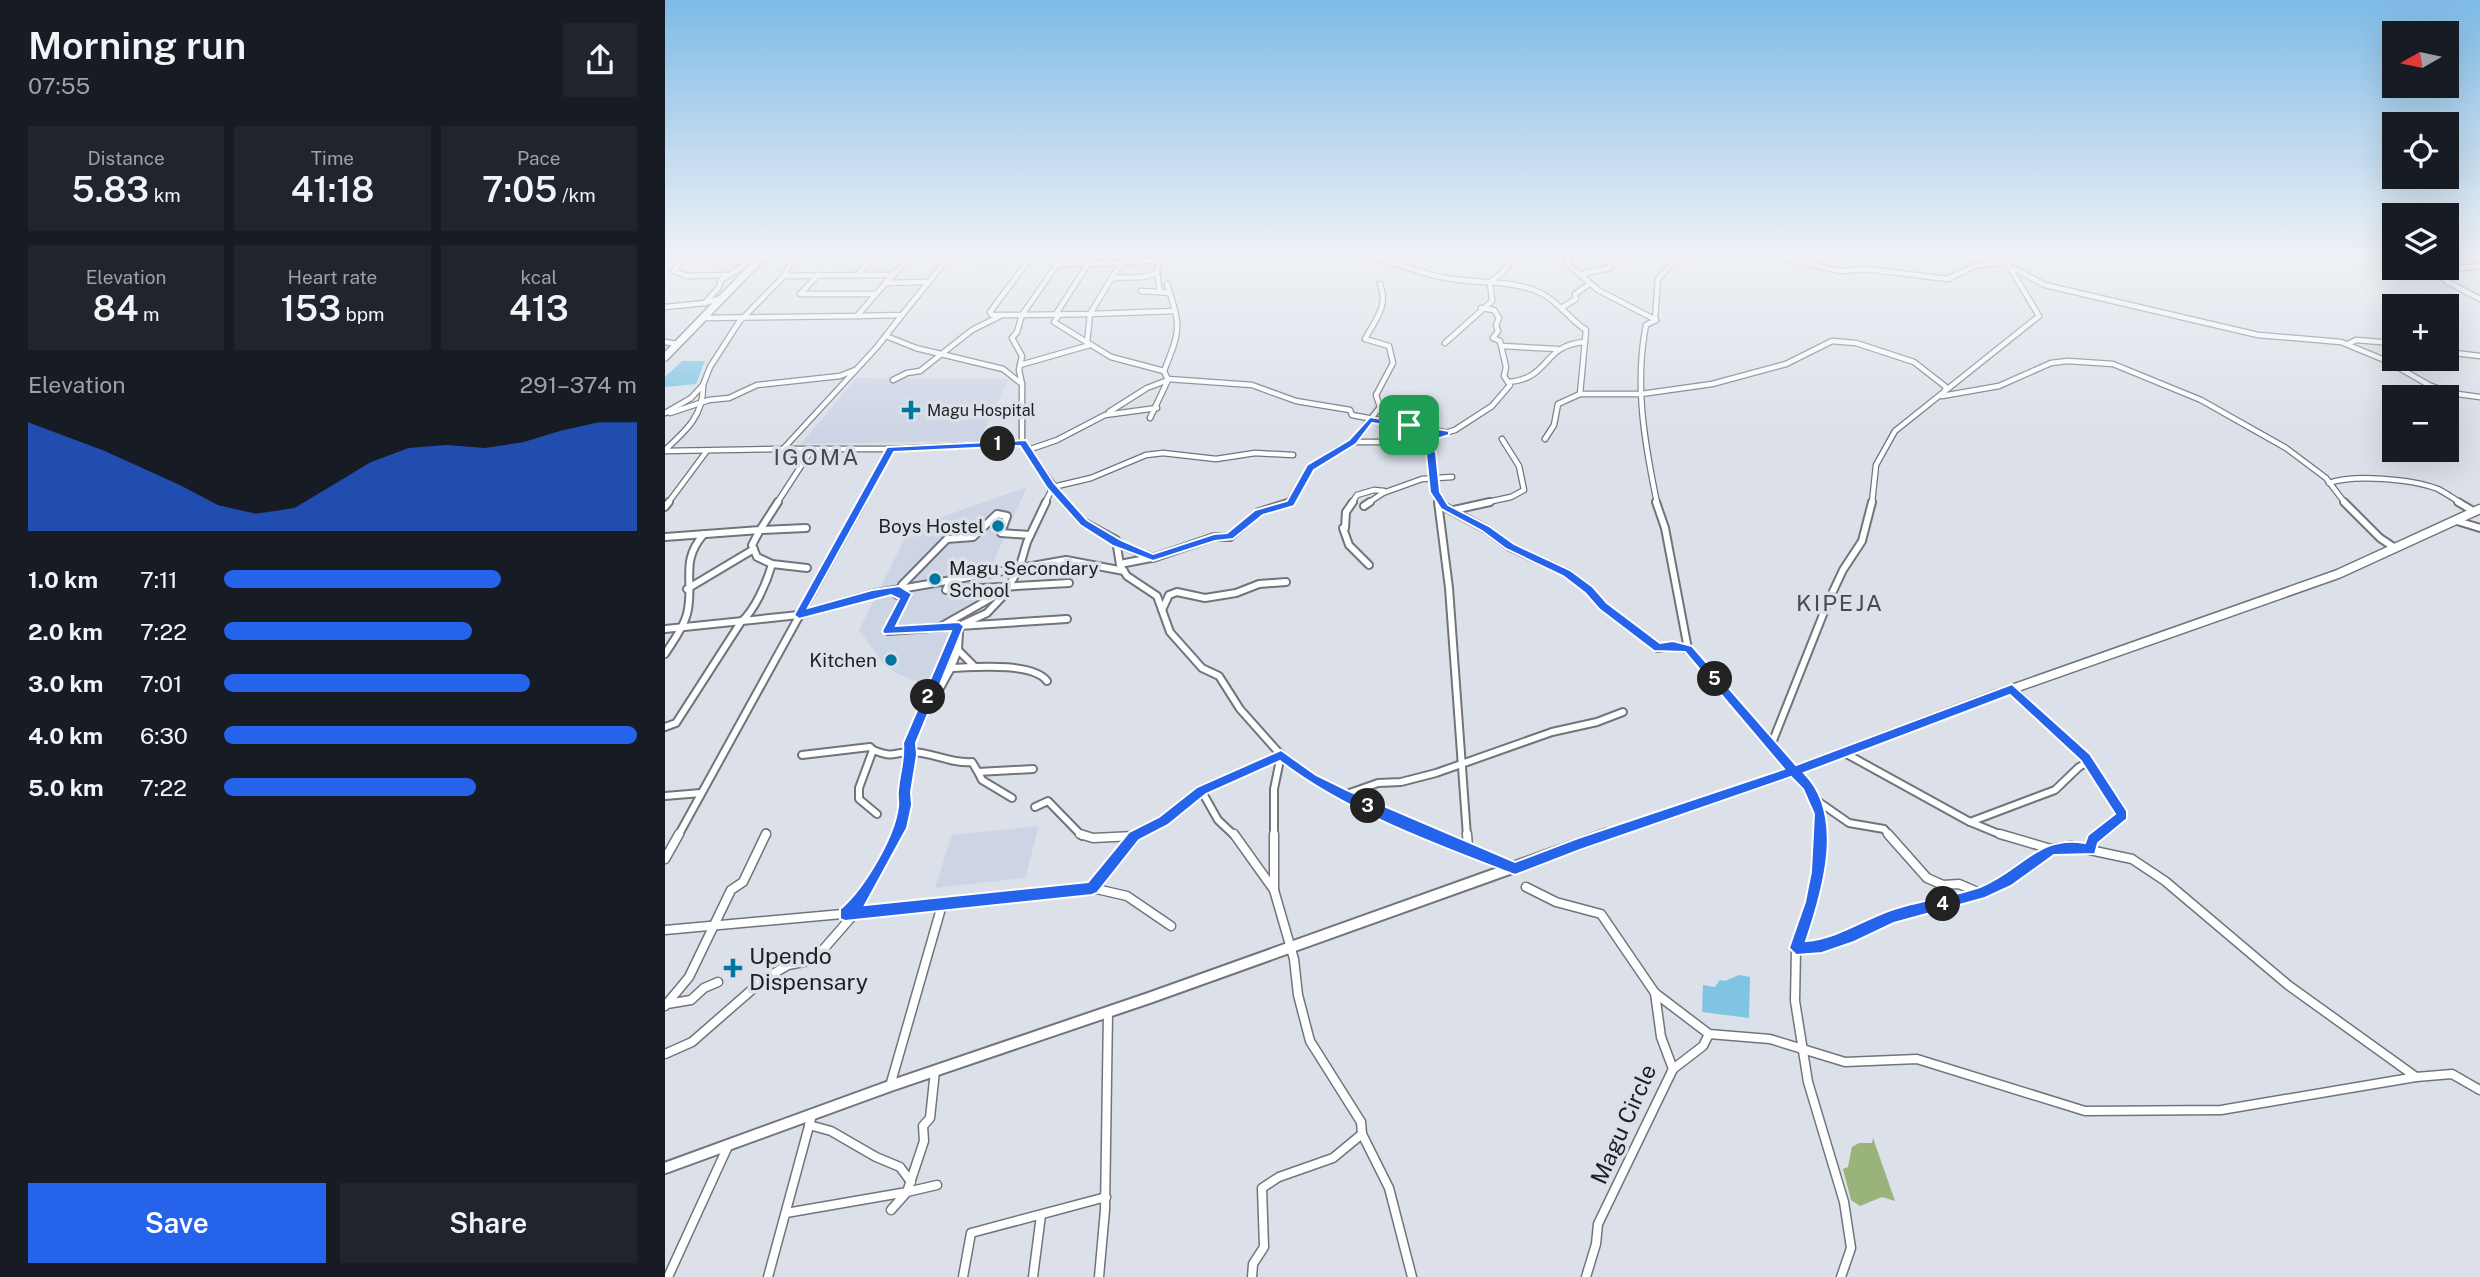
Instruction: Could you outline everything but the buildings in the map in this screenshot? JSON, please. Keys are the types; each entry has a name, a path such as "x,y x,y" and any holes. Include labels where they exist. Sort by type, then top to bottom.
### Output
{"highway":[{"path":"665,357 708,313"}],"main road":[{"path":"665,1168 811,1120 890,1086 1289,949 1578,844 1794,771 2012,689 2338,574 2477,510"}],"street":[{"path":"665,413 691,398 703,385 717,353 749,313"},
{"path":"857,316 860,313"},
{"path":"783,449 886,336 904,313"},
{"path":"990,313 992,315 1150,313"},
{"path":"1150,418 1168,380 1164,372 1179,333 1175,313"},
{"path":"1120,564 1153,558 1214,537 1230,537 1259,512 1290,503 1311,468 1353,442 1380,407 1376,395 1383,388 1394,359 1389,355 1389,346 1365,339 1382,313"},
{"path":"1445,343 1471,322 1478,313"},
{"path":"1353,442 1406,444 1425,440 1468,422 1492,406 1509,390 1510,385 1504,376 1506,366 1500,340 1493,338 1498,331 1497,313"},
{"path":"1567,313 1572,321 1586,330 1580,394"},
{"path":"1640,313 1655,319"},
{"path":"1655,313 1655,319 1646,326 1644,335 1641,394 1644,438 1657,506 1665,528 1688,649 1808,785 1821,814 1818,872 1812,902 1796,948 1795,1000 1808,1082 1844,1202 1851,1248 1841,1277"},
{"path":"1772,743 1828,602 1843,570 1862,541 1873,499 1876,466 1895,431 2039,316 2037,313"},
{"path":"2162,313 2258,335 2348,344 2451,393 2480,397"},
{"path":"1089,344 1090,314"},
{"path":"703,318 902,315"},
{"path":"893,380 920,371 972,330 1002,315"},
{"path":"1022,315 1017,332 1011,338 1022,356 1020,365 1023,443 1053,487 1083,522 1117,543 1153,558"},
{"path":"1041,315 1121,360 1164,372"},
{"path":"1054,322 1058,315"},
{"path":"886,336 942,354 1003,369 1022,384"},
{"path":"2348,344 2356,340 2382,343"},
{"path":"1545,439 1554,425 1558,404 1580,394 1641,394 1712,384 1791,363 1832,341 1856,343 1914,362 1946,387 1944,394"},
{"path":"665,342 677,344"},
{"path":"1502,346 1537,347 1543,351 1585,342"},
{"path":"1020,365 1089,344"},
{"path":"1508,382 1521,381 1536,374 1557,349"},
{"path":"2459,353 2480,356"},
{"path":"1938,398 1999,386 2051,363 2068,361 2113,364 2222,411 2286,448 2329,483 2338,497 2380,538 2395,548"},
{"path":"665,413 730,398 757,385 840,376 856,369"},
{"path":"1028,450 1057,440 1105,415 1147,388 1168,380 1252,385 1296,401 1350,410 1352,415 1370,420 1446,433"},
{"path":"665,450 698,420 703,385"},
{"path":"1105,415 1157,408"},
{"path":"1454,510 1511,497 1524,490 1519,466 1502,439"},
{"path":"1425,440 1431,453 1449,588 1468,848"},
{"path":"665,450 706,452 891,449 1023,443"},
{"path":"807,568 772,564 757,557 752,545 812,449"},
{"path":"665,859 891,449"},
{"path":"666,503 706,452"},
{"path":"1053,487 1091,478 1146,454 1163,453 1216,459 1255,453 1293,455"},
{"path":"1364,506 1383,493 1433,477 1453,477"},
{"path":"2329,483 2335,480 2370,480 2426,486 2477,510"},
{"path":"845,914 860,902 900,828 906,805 904,792 909,743 959,626 987,613 1008,587 1019,569 1053,487"},
{"path":"1369,565 1349,545 1344,528 1346,512 1357,495 1374,490 1384,491 1383,493"},
{"path":"1438,498 1445,507 1486,528 1510,547 1567,573 1589,590 1603,606 1658,648 1673,646 1688,649"},
{"path":"1031,535 1001,533 1007,516 997,514 973,537 947,539 899,590 897,595 907,594 888,631 1067,619"},
{"path":"2457,521 2480,528"},
{"path":"665,537 806,528"},
{"path":"665,653 682,628 688,610 689,554 704,533"},
{"path":"1117,543 1120,564 1124,571 1157,596 1170,632 1202,668 1219,676 1240,709 1281,755 1312,778 1344,795 1412,827 1515,869"},
{"path":"687,589 706,574 754,549"},
{"path":"665,629 799,615 872,594 1066,560 1124,571"},
{"path":"665,727 675,723 741,622 748,616 772,564"},
{"path":"951,579 946,590 1069,583"},
{"path":"1162,610 1169,595 1177,592 1205,598 1236,593 1259,584 1286,582"},
{"path":"938,628 1008,587"},
{"path":"930,691 940,688 951,668 958,650 959,626"},
{"path":"958,650 974,666"},
{"path":"951,668 974,666 996,670 1030,670 1040,673 1047,681"},
{"path":"2012,689 2088,762 2123,815 2093,840 2090,849"},
{"path":"1344,795 1378,783 1401,782 1552,732 1597,723 1623,712"},
{"path":"802,755 863,747 891,757 910,752 960,763 972,762 982,780 1011,797"},
{"path":"873,750 859,788 859,799 877,814"},
{"path":"1843,751 1970,822 2014,839 2051,849 2071,846 2132,859 2165,881 2288,985 2416,1077"},
{"path":"1092,888 1134,836 1164,821 1201,790 1281,755"},
{"path":"1281,755 1274,789 1274,890 1294,960 1298,995 1310,1041 1361,1122 1362,1134 1389,1188 1412,1277"},
{"path":"1970,822 2055,789 2069,779 2081,764 2088,762"},
{"path":"978,772 1033,768"},
{"path":"1201,790 1218,820 1231,830 1274,890"},
{"path":"665,796 701,793"},
{"path":"1814,799 1829,812 1849,823 1884,829 1927,878 1943,885 1959,884 1980,893"},
{"path":"1035,807 1048,801 1083,837 1095,839 1111,835 1134,836"},
{"path":"665,1005 689,977 731,890 743,883 766,833"},
{"path":"1796,948 1822,946 1849,937 1892,916 1980,893 2006,881 2051,849"},
{"name":"Magu Circle","path":"1526,887 1556,902 1601,914 1655,993 1661,1037 1673,1069 1598,1224 1596,1244 1586,1277"},
{"path":"665,930 942,905 1092,888 1124,893 1152,916 1171,926"},
{"path":"890,1086 942,905"},
{"path":"665,1054 692,1042 763,980 787,965 814,960 855,913"},
{"path":"665,1005 691,1000 704,988 718,982"},
{"path":"1655,993 1709,1034 1770,1039 1845,1062 1917,1059 2084,1111 2221,1110 2416,1077 2452,1074 2480,1090"},
{"path":"1099,1277 1106,1196 1108,1012"},
{"path":"1673,1069 1703,1046 1709,1034"},
{"path":"891,1210 909,1187 924,1141 923,1126 930,1118 935,1071"},
{"path":"768,1277 811,1120 853,1141 856,1148 900,1167 909,1187"},
{"path":"1252,1277 1253,1264 1264,1247 1262,1188 1274,1177 1331,1159 1351,1146 1362,1134"},
{"path":"668,1277 728,1146"},
{"path":"786,1213 909,1187 937,1185"},
{"path":"963,1277 971,1233 1106,1196"},
{"path":"1033,1277 1041,1215"}],"shaded area":[{"name":"Magu Hospital","path":"856,378 1009,379 979,441 801,444"},
{"name":"Magu Secondary School","path":"1027,487 938,685 908,679 885,666 859,630 910,528"},
{"path":"1039,826 1025,878 935,888 952,835"}],"green space":[{"path":"1873,1138 1895,1201 1882,1197 1860,1206 1851,1200 1843,1169 1848,1167 1852,1147 1859,1143 1872,1143"}],"water":[{"path":"682,361 705,361 696,384 665,387 665,377"},
{"path":"1739,975 1750,977 1749,1018 1702,1012 1703,985 1715,987 1720,980 1725,981"}],"place":[{"name":"Magu Hospital","path":"911,410"},
{"name":"Boys Hostel","path":"998,526"},
{"name":"Magu Secondary School","path":"935,579"},
{"name":"Kitchen","path":"891,660"},
{"name":"Upendo Dispensary","path":"733,968"}],"district":[{"name":"IGOMA","path":"817,456"},
{"name":"KIPEJA","path":"1840,602"}],"route":[{"path":"1409,425 1370,420 1353,442 1311,468 1290,503 1259,512 1230,537 1214,537 1153,558 1117,543 1117,540 1083,522 1051,485 1023,443 891,449 799,615 872,594 899,590 897,595 907,594 888,631 959,626 909,743 911,755 904,792 906,805 900,828 860,902 845,914 1092,888 1134,836 1164,821 1201,790 1281,755 1312,778 1344,795 1412,827 1515,869 1578,844 1794,771 1808,785 1821,814 1818,872 1812,902 1796,948 1822,946 1849,937 1892,916 1980,893 2006,881 2051,849 2071,846 2090,849 2093,840 2123,815 2085,758 2012,689 1794,771 1688,649 1673,646 1658,648 1603,606 1589,590 1567,573 1510,547 1486,528 1445,507 1435,492 1431,453 1425,440 1446,433 1409,425"}]}
